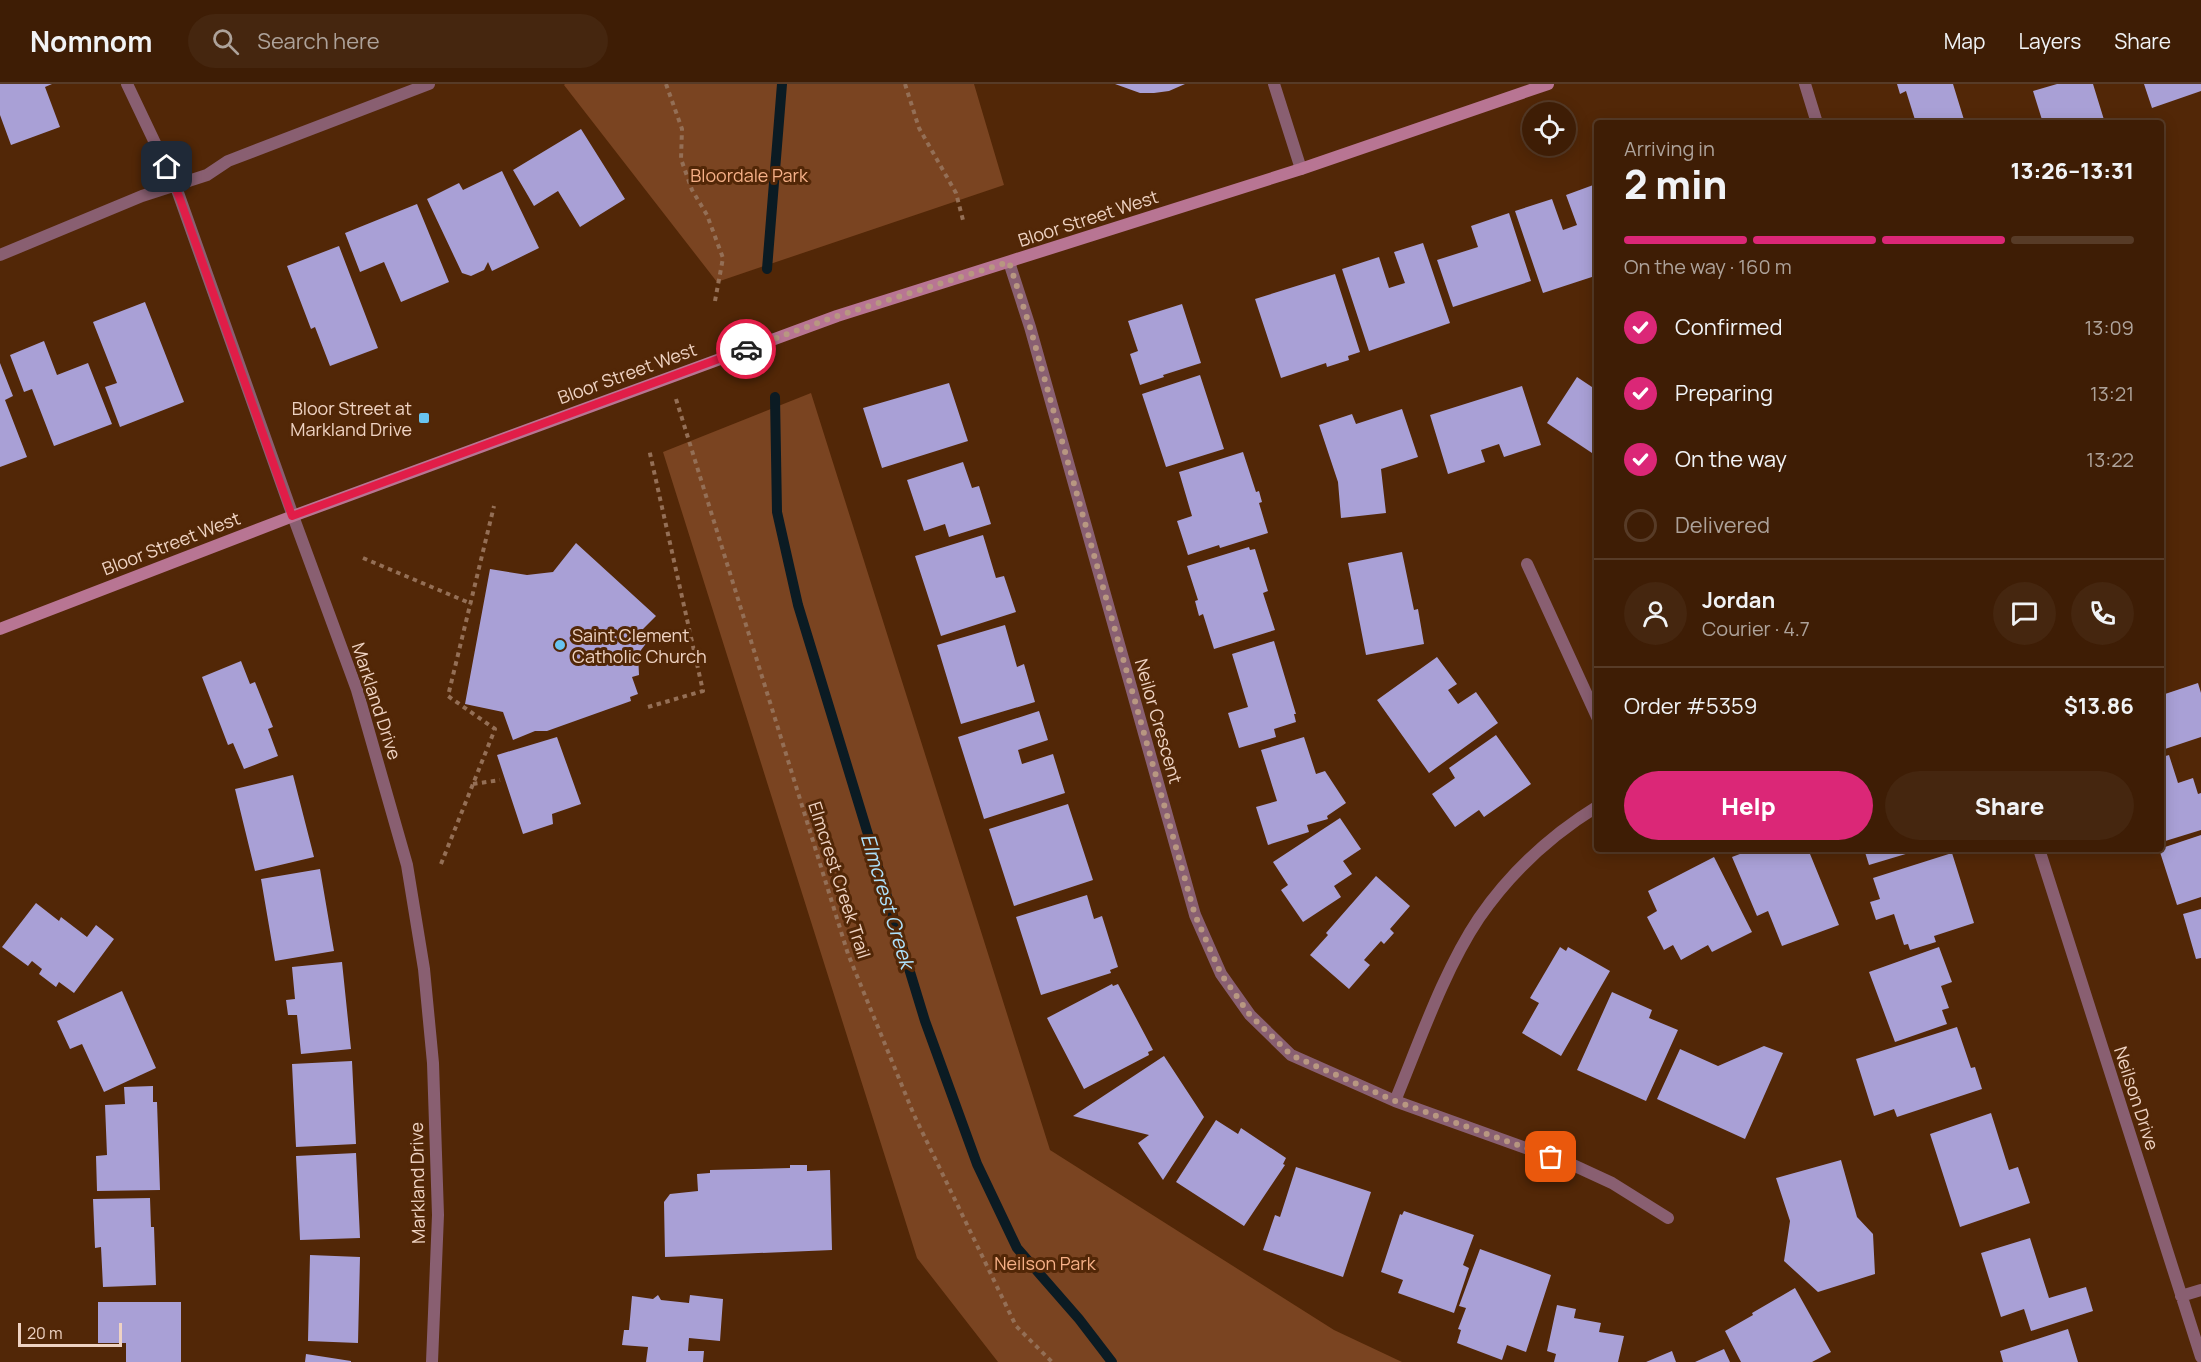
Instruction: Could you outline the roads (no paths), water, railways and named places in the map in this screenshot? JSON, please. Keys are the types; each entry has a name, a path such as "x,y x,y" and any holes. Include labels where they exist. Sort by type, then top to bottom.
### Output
{"main road":[{"name":"Bloor Street West","path":"0,629 292,516 837,316 1301,169 1548,84"}],"street":[{"name":"Markland Drive","path":"127,84 176,187 292,516 357,690 406,865 424,969 433,1063 438,1215 432,1362"},
{"path":"0,255 132,200 207,175 228,161 429,84"},
{"path":"1275,84 1301,169"},
{"path":"1805,84 1816,120"},
{"name":"Neilor Crescent","path":"1009,262 1030,327 1195,915 1221,974 1250,1015 1291,1055 1395,1101 1573,1165 1612,1183 1668,1218"},
{"path":"1527,564 1594,710"},
{"path":"1395,1101 1440,994 1479,919 1534,853 1579,817 1594,808"},
{"name":"Neilson Drive","path":"2040,852 2201,1357"},
{"path":"2181,1296 2201,1290"}],"waterway":[{"name":"Elmcrest Creek","path":"767,269 782,84"},
{"name":"Elmcrest Creek","path":"775,397 777,512 798,605 925,1021 977,1164 1017,1248 1079,1319 1112,1362"}],"place":[{"name":"Bloor Street at Markland Drive","path":"424,418"},
{"name":"Saint Clement Catholic Church","path":"560,645"}],"park label":[{"name":"Bloordale Park","path":"749,175"},
{"name":"Neilson Park","path":"1045,1263"}]}
